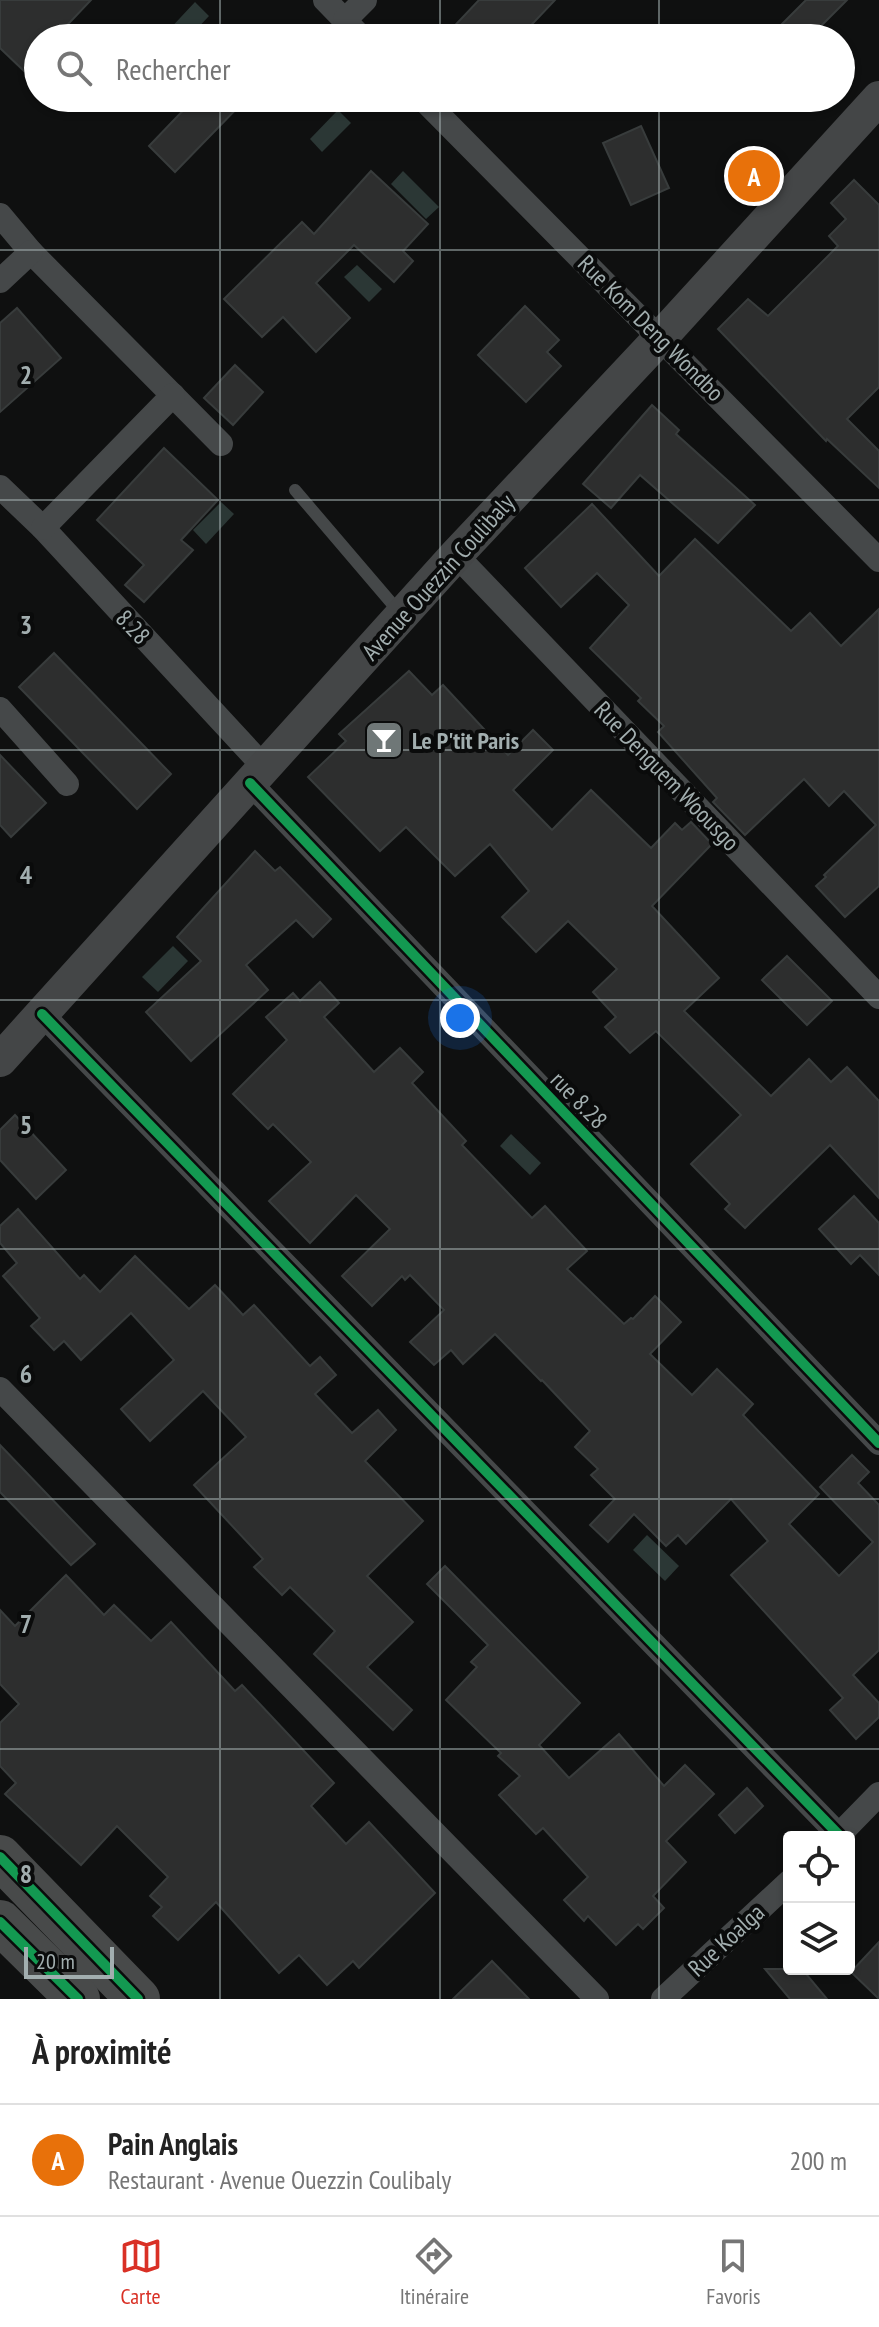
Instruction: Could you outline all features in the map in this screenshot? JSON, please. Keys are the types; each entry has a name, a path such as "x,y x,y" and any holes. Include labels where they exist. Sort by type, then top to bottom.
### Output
{"highway":[{"path":"9,1881 63,1924 138,1999"},
{"path":"8,1940 78,1999"}],"main road":[{"name":"Avenue Ouezzin Coulibaly","path":"0,1060 456,555 874,113"},
{"path":"8,1940 63,1924"}],"street":[{"path":"325,0 349,24"},
{"path":"345,20 365,0"},
{"name":"Rue Kom Deng Wondbo","path":"436,112 879,560"},
{"path":"0,215 31,252 221,444"},
{"path":"0,281 31,252"},
{"path":"43,528 173,395"},
{"name":"8.28","path":"0,487 43,528 258,776"},
{"name":"Rue Denguem Woousgo","path":"456,555 879,997"},
{"path":"0,709 67,784"},
{"name":"rue 8.28","path":"258,776 879,1443"},
{"path":"42,1014 833,1831"},
{"path":"0,1389 597,1999"},
{"path":"843,1831 879,1794"},
{"name":"Rue Koalga","path":"663,1999 783,1888"}],"lane":[{"path":"295,490 402,615"}],"shaded area":[{"path":"195,2 209,16 202,24 174,24"},
{"path":"336,112 351,123 322,152 310,139"},
{"path":"403,171 439,207 426,219 391,184"},
{"path":"357,265 382,289 369,302 344,277"},
{"path":"221,502 234,514 206,544 193,530"},
{"path":"173,946 188,961 158,992 142,977"},
{"path":"511,1134 541,1163 530,1175 500,1146"},
{"path":"647,1535 679,1566 665,1581 633,1550"}],"building":[{"path":"0,0 91,0 68,24 24,24 24,71 0,48"},
{"path":"479,0 555,0 532,24 456,24"},
{"path":"806,0 847,0 823,24 782,24"},
{"path":"182,112 233,112 175,172 149,146"},
{"path":"641,126 669,188 631,205 603,143"},
{"path":"371,171 428,224 403,251 413,261 394,282 354,245 316,283 350,318 316,352 283,317 262,337 224,299 302,222 314,234"},
{"path":"854,180 879,205 879,387 847,419 879,451 879,488 826,441 718,329 748,299 768,316 838,246 829,236 846,219 831,203"},
{"path":"525,306 559,340 547,352 561,366 526,402 478,355"},
{"path":"17,308 61,358 0,412 0,323"},
{"path":"235,365 263,392 233,425 204,398"},
{"path":"652,405 679,430 676,434 755,505 718,543 640,475 611,508 583,484"},
{"path":"164,448 218,500 181,540 193,550 144,602 125,585 144,565 97,520"},
{"path":"592,504 659,576 695,539 791,631 810,613 841,646 879,609 879,886 845,917 816,886 876,825 844,791 829,806 804,779 745,835 713,802 717,798 658,732 664,726 638,701 641,698 590,648 629,605 597,573 561,607 525,568"},
{"path":"54,653 171,774 137,809 19,687"},
{"path":"409,671 432,695 443,685 508,755 533,730 553,750 513,790 552,830 591,790 651,848 675,823 682,830 691,822 712,844 652,906 719,978 684,1011 771,1096 809,1059 831,1082 847,1067 879,1101 879,1198 830,1145 745,1228 725,1209 730,1204 691,1164 741,1115 656,1031 630,1053 605,1027 616,1017 593,992 617,969 568,921 536,952 502,917 529,891 490,844 455,876 406,827 380,851 308,777 346,741 339,734"},
{"path":"0,755 46,803 11,837 0,825"},
{"path":"255,851 275,871 280,867 331,919 313,937 296,920 246,965 268,990 191,1061 146,1012 201,961 177,937"},
{"path":"787,956 832,1001 807,1025 762,980"},
{"path":"320,982 339,1003 324,1017 374,1072 400,1048 423,1072 412,1083 466,1141 462,1145 532,1218 545,1206 587,1251 567,1269 624,1324 655,1296 681,1322 650,1354 692,1395 717,1369 753,1404 743,1415 819,1494 789,1524 839,1576 873,1542 820,1487 852,1455 869,1472 858,1483 879,1505 879,1650 853,1675 879,1703 879,1717 856,1739 830,1710 843,1698 731,1575 768,1541 731,1499 686,1544 678,1535 666,1546 634,1514 608,1542 590,1525 615,1499 591,1475 598,1469 575,1447 590,1431 542,1380 495,1334 463,1364 451,1350 434,1365 410,1342 444,1310 410,1275 405,1280 402,1276 372,1306 342,1276 390,1229 356,1195 310,1243 269,1201 311,1162 273,1124 268,1129 233,1094 287,1040 266,1017 293,993 300,1001"},
{"path":"15,1115 66,1170 36,1199 0,1160 0,1130"},
{"path":"854,1196 879,1223 879,1275 860,1255 851,1264 819,1229"},
{"path":"18,1209 80,1279 84,1275 100,1292 135,1256 189,1309 215,1285 243,1315 254,1305 310,1366 320,1357 336,1375 315,1394 352,1433 378,1410 396,1430 365,1461 423,1521 367,1576 413,1622 367,1667 412,1710 393,1730 314,1654 335,1631 290,1587 282,1595 254,1567 263,1559 194,1485 246,1437 203,1391 150,1441 121,1409 174,1360 131,1313 81,1360 64,1341 54,1350 31,1326 40,1318 3,1276 17,1263 0,1243 0,1226"},
{"path":"0,1445 95,1544 71,1565 0,1492"},
{"path":"445,1566 580,1703 539,1745 569,1778 619,1734 664,1786 685,1765 714,1794 666,1841 686,1862 653,1896 664,1908 643,1929 638,1924 616,1945 588,1916 584,1921 564,1900 588,1877 543,1828 536,1834 499,1795 520,1776 498,1756 501,1753 446,1700 477,1667 471,1662 488,1645 427,1584"},
{"path":"66,1575 104,1615 114,1605 151,1641 171,1622 235,1691 242,1685 334,1783 311,1806 346,1844 369,1822 435,1893 359,1968 353,1961 327,1985 299,1955 279,1973 216,1902 178,1940 153,1916 162,1907 150,1896 168,1877 117,1826 81,1865 5,1794 16,1783 0,1766 0,1723 19,1704 0,1684 0,1610 15,1626"},
{"path":"747,1788 763,1806 735,1833 719,1815"},
{"path":"879,1942 879,1999 854,1975 855,1968"},
{"path":"492,1961 529,1999 453,1999"},
{"path":"765,1969 783,1969 783,1975 807,1975 827,1999 790,1999"}],"cycle path":[{"path":"250,783 879,1443"},
{"path":"42,1014 835,1831"},
{"path":"0,1857 138,1999"},
{"path":"0,1922 78,1999"}],"place":[{"name":"Pain Anglais","path":"754,176"},
{"name":"Le P'tit Paris","path":"384,740"}]}
